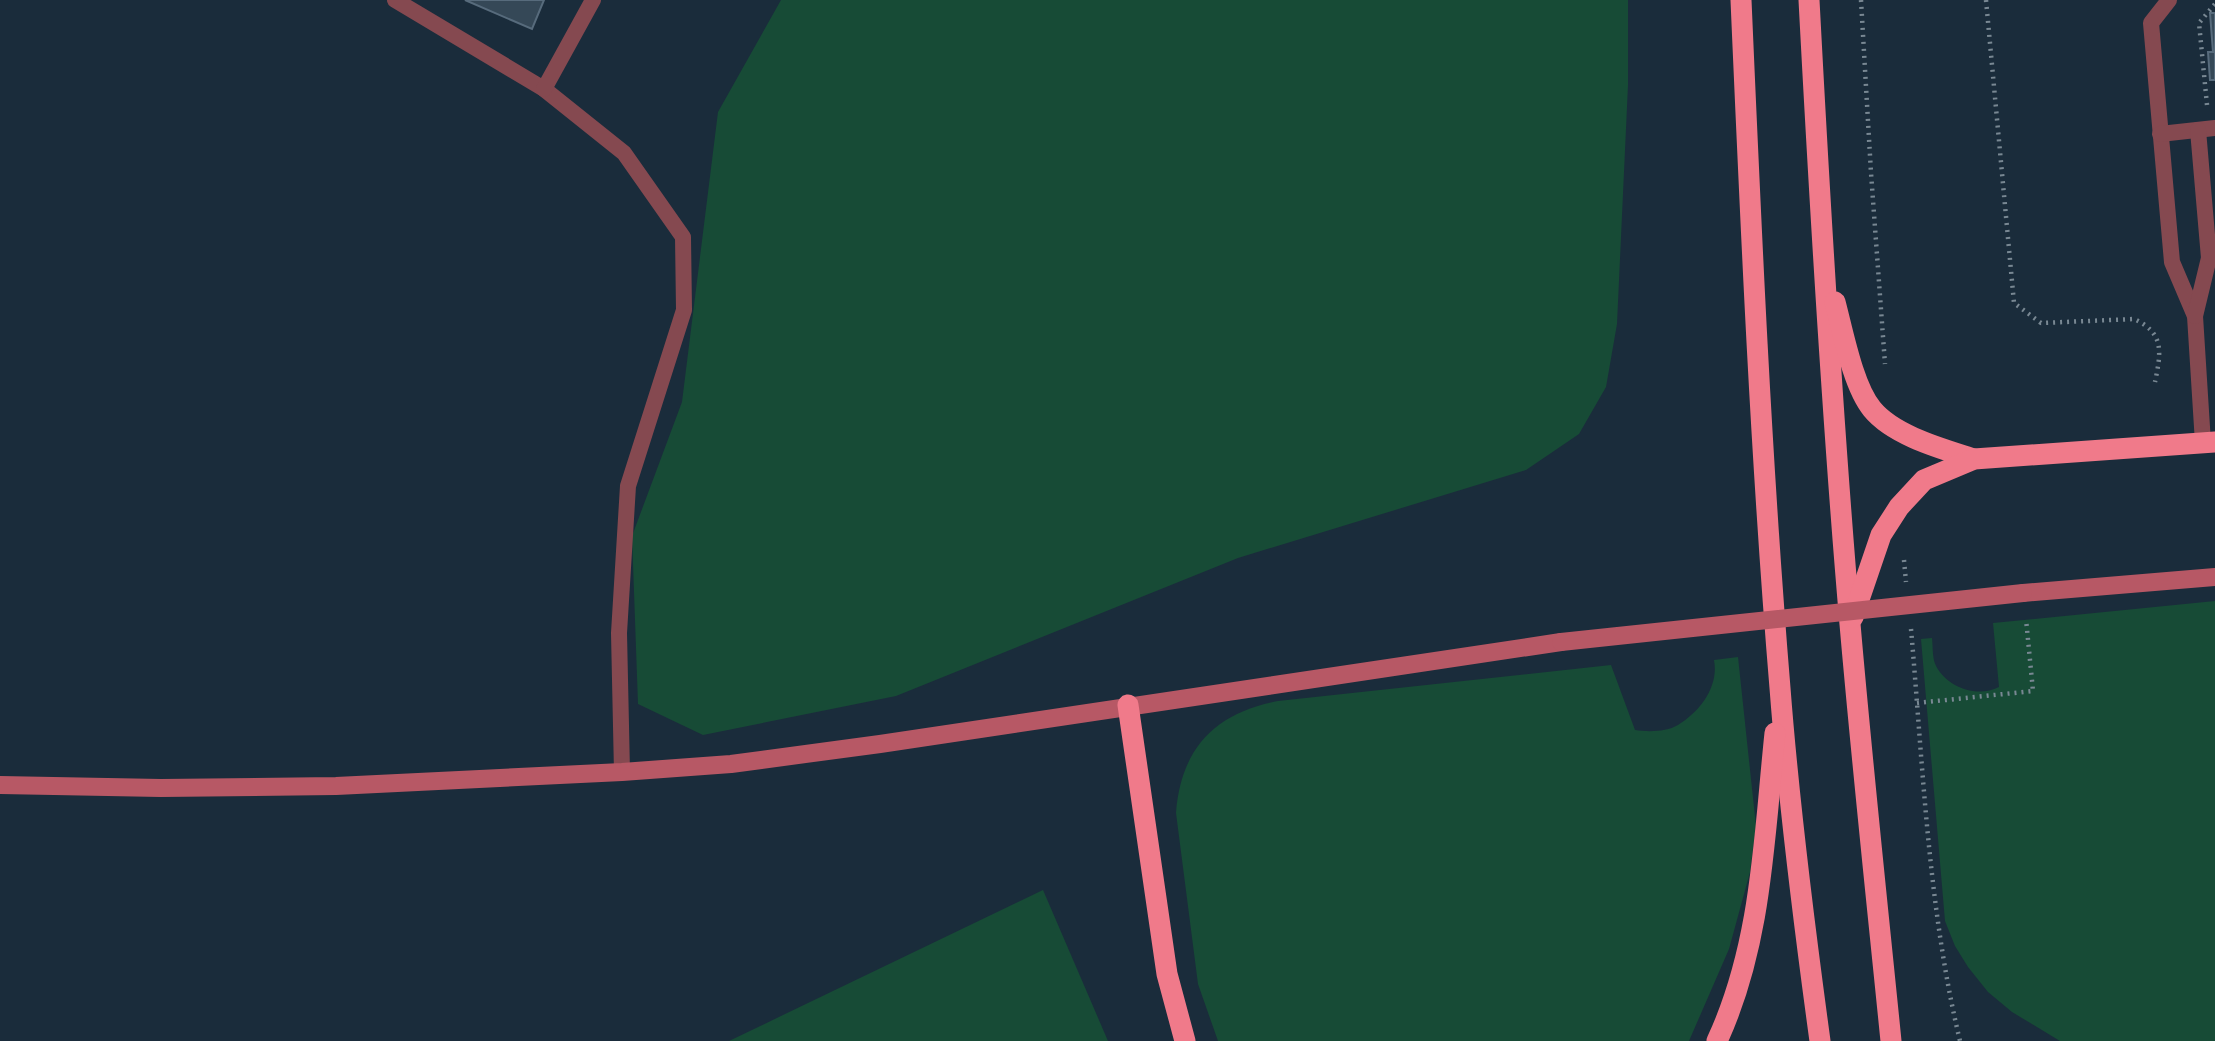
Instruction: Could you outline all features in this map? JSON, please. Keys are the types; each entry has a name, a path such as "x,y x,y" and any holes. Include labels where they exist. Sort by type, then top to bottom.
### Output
{"highway":[{"path":"1741,0 1756,343 1780,689 1798,879 1820,1041"},
{"path":"1809,0 1823,262 1850,625 1891,1041"},
{"path":"1823,262 1859,386 1873,410 1924,443 1974,459"},
{"path":"1850,625 1881,535 1899,506 1924,480 1974,459 2209,442"},
{"path":"1717,1041 1735,998 1748,956 1756,913 1780,689"},
{"path":"1128,705 1167,974 1185,1041"}],"main road":[{"path":"0,785 161,788 336,786 622,772 744,762 1561,642 2023,593 2215,577"}],"lane":[{"path":"395,0 544,89 624,153 683,237 684,310 628,486 619,633 622,772"},
{"path":"544,89 593,0"},
{"path":"2169,0 2151,23 2172,262 2195,316 2209,442"},
{"path":"2161,134 2215,128"},
{"path":"2195,316 2209,258 2198,130"}],"path":[{"path":"1861,0 1885,364"},
{"path":"1986,0 2014,303 2041,323 2134,319 2147,325 2157,336 2160,360 2155,382"},
{"path":"2206,105 2199,23 2215,4"},
{"path":"1904,560 1907,586"},
{"path":"1917,703 2032,691 2023,593"},
{"path":"1910,625 1934,881 1950,999 1960,1041"}],"green space":[{"path":"781,0 1628,0 1628,85 1617,324 1606,387 1579,434 1526,470 1238,558 896,696 703,735 638,704 632,536 682,402 718,112"},
{"path":"2215,601 2215,1041 2060,1041 2012,1012 1988,992 1955,946 1945,921 1921,639 1932,638 1936,666 1948,680 1964,689 1990,690 1999,687 1993,623"},
{"path":"1738,657 1756,826 1750,872 1729,949 1689,1041 1218,1041 1198,984 1176,813 1185,770 1205,737 1219,725 1236,714 1278,701 1611,665 1635,730 1663,730 1678,725 1694,713 1707,697 1714,679 1714,660"},
{"path":"1043,890 1108,1041 729,1041"}],"building":[{"path":"465,0 544,0 532,29"},
{"path":"2210,13 2215,13 2215,80 2210,80 2208,52 2213,52"}]}
